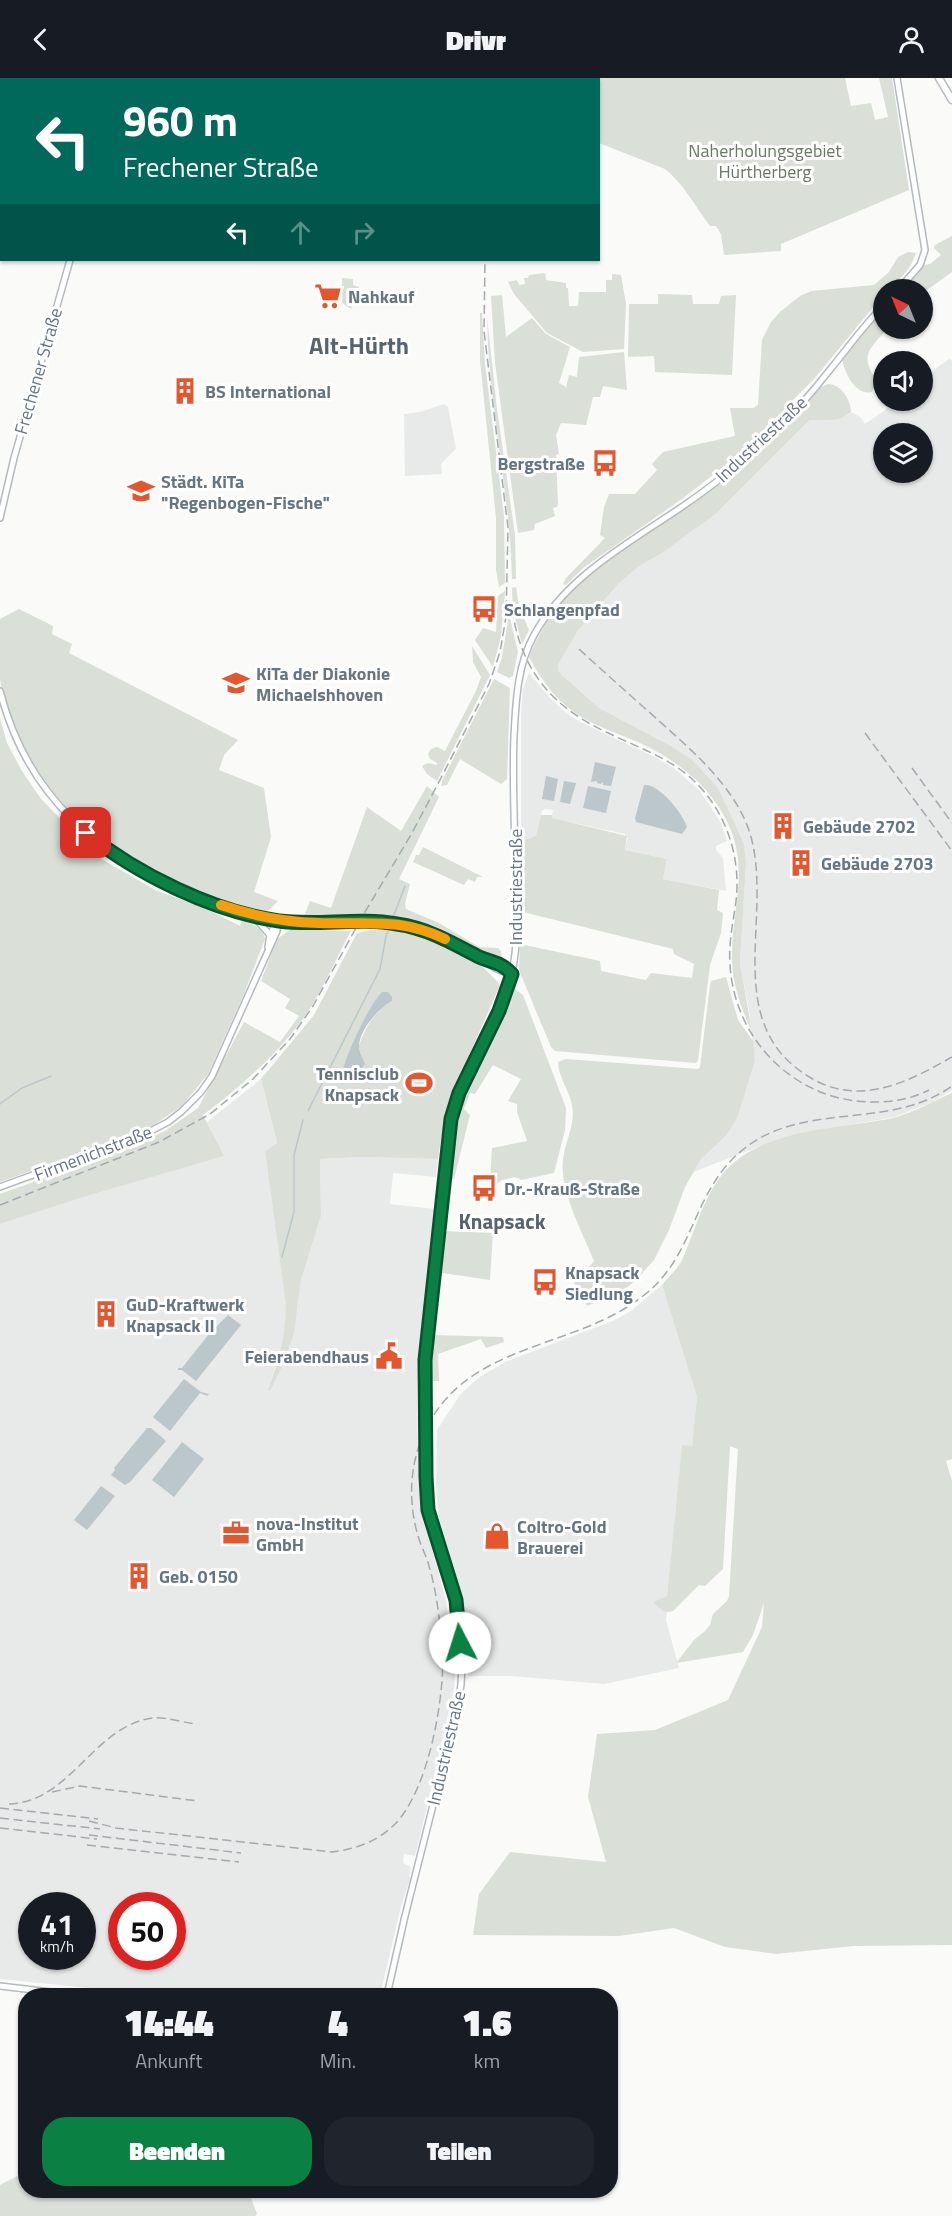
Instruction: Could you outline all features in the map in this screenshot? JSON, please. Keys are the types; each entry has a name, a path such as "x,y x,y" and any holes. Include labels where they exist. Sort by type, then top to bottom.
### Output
{"main road":[{"path":"897,78 925,250 920,265 908,279"},
{"path":"939,78 952,100"},
{"name":"Frechener Straße","path":"0,518 14,458 70,261"},
{"name":"Industriestraße","path":"389,1988 455,1718 461,1685 462,1665 456,1600 428,1510 425,1360 451,1119 459,1093 499,1011 512,974 517,925 513,756 515,707 523,661 536,632 558,600 587,573 710,487 767,439 828,373 873,318"},
{"path":"0,691 7,714 26,757 53,797 86,833 140,871 211,902 278,921 322,924 385,922 425,930 481,958 504,965 512,974"},
{"path":"252,915 270,934"},
{"name":"Firmenichstraße","path":"267,954 270,934 278,921"},
{"name":"Firmenichstraße","path":"0,1187 143,1136 181,1112 201,1092 212,1076 277,931 278,921"},
{"path":"0,1986 18,1988"}],"shaded area":[{"path":"949,359 952,360 952,1090 932,1102 895,1117 813,1131 766,1144 693,1172 701,1159 726,1136 755,1060 740,963 746,863 744,844 691,759 599,708 562,675 558,670 558,665 577,632 618,584 638,567 662,553 717,513 810,420 829,421 851,412 860,417 865,424 884,411 933,411 933,370"},
{"path":"444,404 448,407 456,449 441,464 442,474 405,476 404,414 420,412"},
{"path":"529,673 565,712 580,722 655,757 675,769 700,791 721,823 727,841 716,846 716,850 723,858 726,891 663,879 667,859 625,850 628,838 625,834 551,818 553,810 542,811 534,839 523,841 521,839 521,715 523,689"},
{"path":"595,762 616,767 611,786 603,785 603,782 601,784 597,781 591,782"},
{"path":"546,776 558,779 554,801 542,799"},
{"path":"564,781 576,783 570,804 560,802"},
{"path":"644,785 656,789 676,807 687,827 682,834 636,822 635,818"},
{"path":"588,786 611,791 606,813 583,808"},
{"path":"382,992 388,992 392,1001 381,1009 366,1026 359,1048 365,1064 356,1075 349,1075 343,1070 349,1052 365,1018"},
{"path":"261,1079 277,1143 265,1151 286,1306 286,1328 268,1390 297,1311 301,1280 321,1216 320,1159 363,1157 438,1159 436,1177 393,1173 390,1204 435,1209 433,1251 417,1385 418,1467 424,1519 446,1601 455,1675 453,1699 415,1856 404,1854 403,1863 411,1867 409,1877 411,1877 401,1906 382,1988 89,1988 0,1979 0,1224 223,1156 207,1122"},
{"path":"662,1285 697,1397 692,1447 682,1446 667,1596 659,1609 667,1612 666,1620 679,1668 604,1684 512,1676 468,1676 459,1588 439,1518 436,1485 437,1430 460,1395 478,1378 505,1362 615,1320 631,1311"},
{"path":"228,1315 241,1325 196,1381 182,1370 178,1370 182,1368 209,1334"},
{"path":"184,1379 201,1392 209,1394 207,1396 200,1393 170,1431 153,1417"},
{"path":"147,1428 151,1428 166,1441 125,1485 111,1475 114,1468"},
{"path":"182,1442 204,1459 174,1497 152,1480"},
{"path":"101,1486 115,1496 87,1530 74,1520"}],"green space":[{"name":"Naherholungsgebiet Hürtherberg","path":"600,78 845,78 851,106 871,103 875,120 888,117 879,78 892,78 909,190 781,244 781,251 724,255 721,234 716,226 710,226 684,188 665,169 600,143"},
{"path":"952,236 952,272 933,286 933,279 912,279 924,265 930,264 941,255 934,248 935,245"},
{"path":"908,252 916,253 911,264 899,279 881,279 889,272 898,257"},
{"path":"545,273 546,280 566,283 569,306 578,306 579,292 606,292 606,280 612,280 612,274 621,275 626,304 624,349 583,352 547,333 514,294 508,282 517,280 519,285 525,284 524,278 528,278 529,275"},
{"path":"342,278 353,279 353,285 359,287 351,309 342,303"},
{"path":"873,285 873,307 814,379 790,403 779,418 745,450 682,499 583,568 566,585 563,584 566,578 605,538 600,535 604,507 609,494 635,494 657,470 652,464 663,452 735,436 730,408 753,408 758,405 762,340 771,322 800,296 811,291"},
{"path":"658,294 692,295 693,304 719,304 721,296 736,295 732,375 655,372 654,356 628,357 629,304 658,304"},
{"path":"502,295 506,337 532,318 546,334 570,347 559,383 566,387 569,375 577,377 579,357 624,352 627,390 603,386 600,397 593,397 586,425 561,423 556,435 559,454 556,455 558,504 553,508 555,516 535,524 534,530 518,533 495,363 491,296"},
{"path":"480,313 482,313 485,364 504,516 505,583 499,587 496,570 496,518 480,360"},
{"path":"487,317 497,409 515,535 516,579 512,579 507,513 491,383"},
{"path":"873,321 873,339 879,339 868,353 868,365 873,374 872,392 856,387 842,359"},
{"path":"828,384 841,390 849,403 851,412 827,421 810,420 717,513 662,553 638,567 618,584 577,632 558,665 558,670 562,675 599,708 691,759 718,788 744,844 746,863 740,963 752,1032 739,998 732,962 739,881 738,862 728,824 716,803 692,776 663,755 583,718 566,706 552,692 529,657 551,615 581,583 615,555 696,501 748,462 821,387"},
{"path":"516,587 519,607 529,630 522,644 513,610 512,588"},
{"path":"505,591 501,636 493,667 475,640 483,628 496,632 498,596"},
{"path":"19,609 53,626 52,634 72,644 69,653 238,740 224,755 219,770 264,788 271,837 254,892 278,901 271,908 264,912 246,910 183,887 153,873 124,856 97,836 51,789 17,731 0,679 0,619"},
{"path":"509,614 518,652 513,676 509,678 497,672 502,657"},
{"path":"472,646 490,675 437,781 427,774 422,766 428,763 437,765 428,754 431,749 437,747 445,751 476,691 481,677 473,662"},
{"path":"494,679 510,688 507,779 501,784 460,759 447,785 441,786 443,779"},
{"path":"0,718 7,743 41,799 98,857 157,891 205,908 240,926 242,920 253,925 262,932 265,939 244,994 208,1074 182,1106 149,1128 0,1182"},
{"path":"427,786 439,797 399,879 410,884 405,903 406,909 439,923 479,947 498,948 501,951 502,960 435,930 411,922 381,917 304,917 310,901 331,908 367,807 401,831"},
{"path":"541,815 552,815 552,818 627,836 625,850 667,859 663,879 719,890 717,910 723,913 721,933 710,965 698,1061 695,1063 555,1051 551,1047 519,970 520,944 600,961 601,971 646,980 651,973 692,978 694,964 674,954 673,949 523,912 523,841 536,836"},
{"path":"423,847 483,877 477,877 475,882 468,879 464,885 413,862"},
{"path":"291,929 351,931 318,996 283,1044 231,1093 203,1115 224,1156 0,1224 0,1194 130,1147 165,1131 198,1108 244,1022 280,1042 299,1016 285,1008 290,999 261,981 277,939"},
{"path":"371,930 396,930 430,938 457,950 481,966 500,985 454,1093 446,1118 438,1159 363,1157 320,1159 321,1216 301,1280 294,1333 270,1391 268,1390 283,1338 286,1306 265,1151 277,1143 261,1079 314,1015 357,933","holes":["388,992 392,1001 382,1008 369,1024 349,1075 343,1070 360,1028"]},
{"path":"726,977 738,1020 753,1041 755,1060 737,1118 726,1136 701,1159 685,1187 669,1230 654,1260 635,1281 622,1291 587,1306 570,1275 587,1268 594,1261 568,1198 565,1184 563,1160 573,1112 571,1099 558,1062 566,1059 698,1069 711,981"},
{"path":"515,989 523,995 566,1108 565,1130 554,1173 521,1180 515,1177 498,1183 490,1183 492,1148 527,1141 517,1112 517,1104 508,1101 521,1079 493,1065 475,1094 470,1093 464,1109 470,1115 454,1179 448,1180 454,1121 461,1098"},
{"path":"952,1093 952,1459 946,1461 952,1481 952,1945 854,1946 776,1954 725,1947 674,1928 619,1936 473,1935 479,1894 510,1852 606,1862 588,1797 597,1734 655,1730 728,1700 762,1627 764,1603 753,1635 743,1652 676,1663 694,1640 710,1625 713,1614 727,1601 729,1596 738,1449 730,1446 723,1569 705,1586 699,1585 673,1611 662,1610 654,1602 667,1596 682,1445 692,1446 697,1397 662,1285 682,1260 711,1191 726,1170 742,1156 761,1146 804,1132 893,1118"},
{"path":"443,1231 493,1233 490,1280 442,1273"},
{"path":"433,1335 503,1337 504,1342 486,1348 481,1339 438,1354 439,1381 428,1381"},
{"path":"18,2176 18,2198 251,2198 257,2214 255,2216 0,2216 0,2185"}],"waterway":[{"path":"308,1111 380,969 386,936 405,886"},
{"path":"0,1104 22,1088 51,1076"},
{"path":"282,1257 294,1212 294,1155 303,1120"}],"railway":[{"path":"0,1205 159,1142 210,1114 253,1079 290,1039 313,1006 442,776 489,684 500,652 506,617 508,528 484,331 485,261"},
{"path":"512,609 516,631 531,668 554,698 587,722 666,760 691,778 714,805 726,827 736,863 737,888 730,946 730,970 734,993 752,1034 766,1053 782,1069 801,1082 823,1093 848,1100 890,1101 904,1099 929,1090"},
{"path":"579,649 705,764 727,790 744,818 754,851 757,885 755,957 757,992 764,1025 781,1054 811,1078 829,1086 866,1091 901,1082 952,1057"},
{"path":"865,733 952,851"},
{"path":"912,768 952,823"},
{"path":"89,1821 116,1828 332,1852 365,1844 387,1831 407,1809 417,1788 426,1764 439,1710 442,1684 442,1640 431,1575 415,1526 412,1486 419,1446 424,1433 443,1403 466,1381 493,1364 585,1328 615,1314 643,1296 662,1278 676,1258 720,1173 737,1154 760,1138 783,1128 807,1122 906,1107 930,1099 952,1086"},
{"path":"9,1804 31,1800 49,1791 114,1734 132,1724 153,1718 195,1724"},
{"path":"52,1792 80,1786 198,1801"},
{"path":"0,1808 98,1819"},
{"path":"0,1818 100,1829"},
{"path":"0,1828 97,1839"},
{"path":"89,1835 241,1853"},
{"path":"87,1845 239,1862"}],"slow traffic":[{"path":"221,905 278,921 322,924 395,923 425,930 445,939"}],"place":[{"name":"Nahkauf","path":"328,296"},
{"name":"BS International","path":"185,391"},
{"name":"Bergstraße","path":"605,463"},
{"name":"Städt. KiTa \"Regenbogen-Fische\"","path":"141,491"},
{"name":"Schlangenpfad","path":"484,609"},
{"name":"KiTa der Diakonie Michaelshhoven","path":"236,683"},
{"name":"Gebäude 2702","path":"783,826"},
{"name":"Gebäude 2703","path":"801,863"},
{"name":"Tennisclub Knapsack","path":"419,1083"},
{"name":"Dr.-Krauß-Straße","path":"484,1188"},
{"name":"Knapsack Siedlung","path":"545,1282"},
{"name":"GuD-Kraftwerk Knapsack II","path":"106,1314"},
{"name":"Feierabendhaus","path":"389,1356"},
{"name":"nova-Institut GmbH","path":"236,1533"},
{"name":"Coltro-Gold Brauerei","path":"497,1536"},
{"name":"Geb. 0150","path":"139,1576"}],"district":[{"name":"Alt-Hürth","path":"359,345"},
{"name":"Knapsack","path":"502,1221"}],"route":[{"path":"86,833 140,871 226,907 278,921 322,924 379,922 425,930 481,958 504,965 512,974 499,1011 459,1093 451,1119 425,1360 428,1510 456,1600 460,1643"}]}
